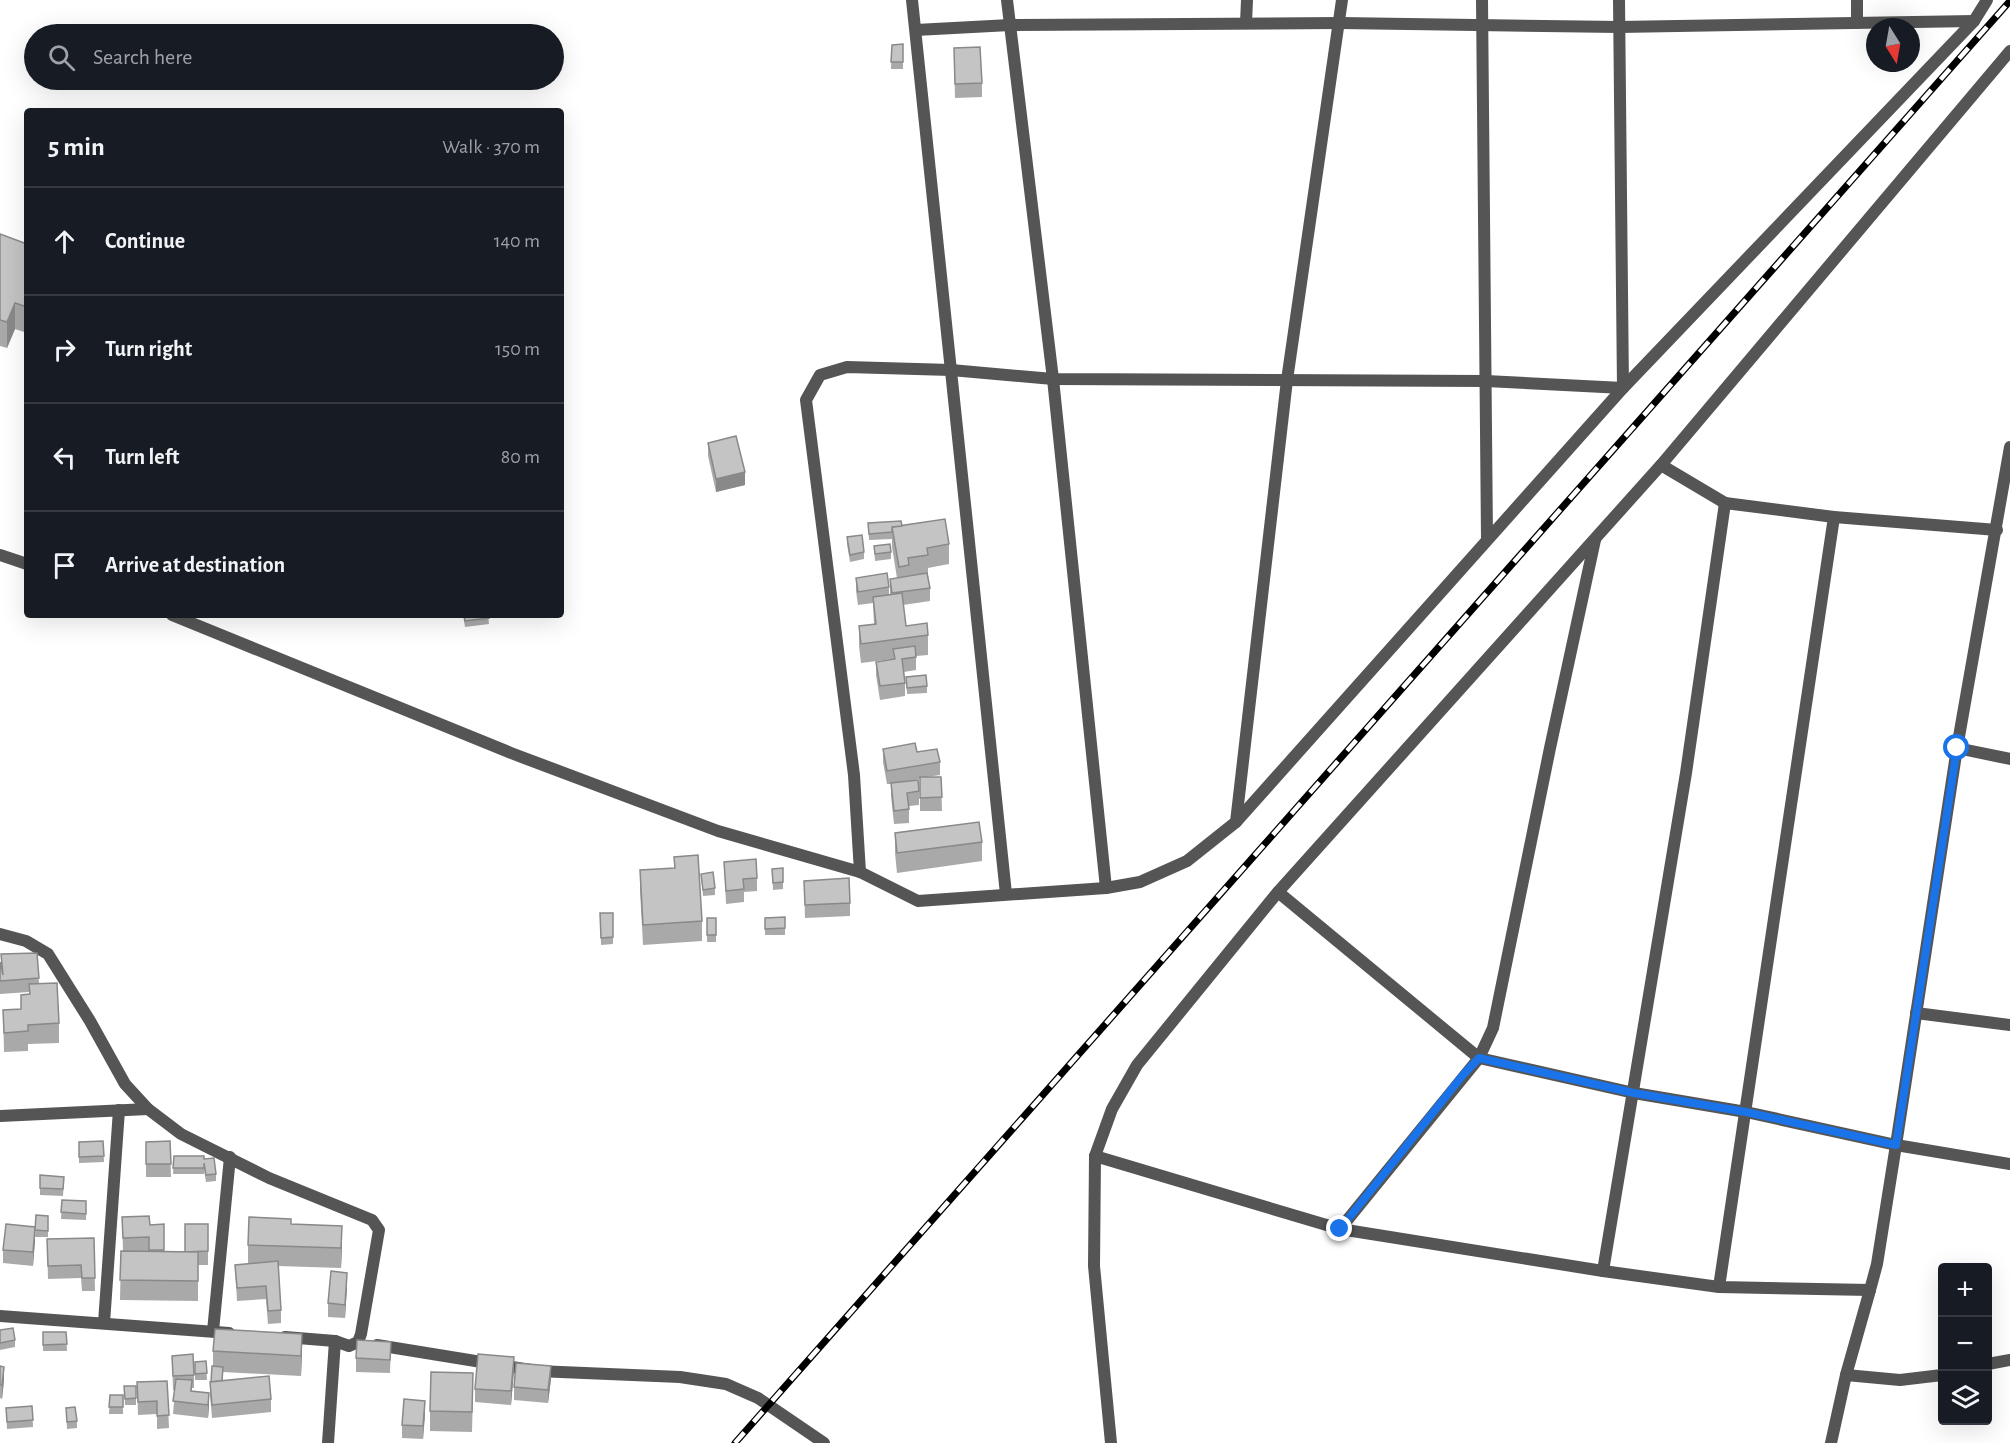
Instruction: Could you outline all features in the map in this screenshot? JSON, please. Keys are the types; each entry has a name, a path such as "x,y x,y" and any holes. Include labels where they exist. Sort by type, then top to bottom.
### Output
{"street":[{"path":"912,0 1006,894"},
{"path":"1007,0 1053,379 1106,888"},
{"path":"1245,23 1247,0"},
{"path":"1236,822 1287,380 1342,0"},
{"path":"1482,0 1487,539"},
{"path":"1619,0 1623,388"},
{"path":"1857,0 1857,23"},
{"path":"179,618 511,753 718,831 860,872 918,901 1106,888 1140,882 1187,861 1236,822 1623,388 1974,21 1987,0"},
{"path":"916,30 1010,25 1340,22 1619,27 1974,21"},
{"path":"1111,1443 1094,1266 1095,1156 1112,1109 1137,1065 1278,892 1662,465 2010,51"},
{"path":"860,872 854,775 806,400 820,375 847,367 951,370 1053,379 1486,381 1623,388"},
{"path":"1831,1443 1846,1375 1877,1264 1957,748 2010,447"},
{"path":"1662,465 1725,503 1834,517 1997,530"},
{"path":"1603,1271 1686,773 1725,503"},
{"path":"1719,1287 1834,517"},
{"path":"1340,1229 1479,1058 1493,1028 1595,539"},
{"path":"0,555 24,563"},
{"path":"1957,748 2010,759"},
{"path":"1278,892 1479,1058 1634,1093 1746,1112 1896,1145 2010,1164"},
{"path":"0,934 26,941 48,954 90,1021 125,1084 148,1109 181,1134 269,1178 372,1220 379,1230 358,1342 350,1347 335,1341 269,1336"},
{"path":"1916,1013 2010,1025"},
{"path":"0,1116 148,1109"},
{"path":"104,1323 119,1110"},
{"path":"1095,1156 1340,1229 1719,1287 1870,1290"},
{"path":"213,1331 230,1157"},
{"path":"0,1316 247,1334"},
{"path":"328,1443 335,1341"},
{"path":"358,1342 537,1371 680,1377 726,1384 758,1398 824,1443"},
{"path":"1992,1363 2010,1360"},
{"path":"1846,1375 1900,1380 1938,1375"}],"building":[{"path":"903,44 903,62 891,62 892,45"},
{"path":"980,47 982,83 955,84 954,48"},
{"path":"0,234 24,243 24,306 15,303 7,322 0,320"},
{"path":"736,436 745,472 716,479 708,443"},
{"path":"945,519 949,544 927,548 928,555 908,558 909,565 899,567 892,527"},
{"path":"901,521 902,526 892,527 892,532 869,534 868,523"},
{"path":"862,535 864,552 850,555 847,537"},
{"path":"890,544 891,552 875,554 874,546"},
{"path":"887,573 889,587 858,592 856,578"},
{"path":"927,573 930,588 892,593 890,579"},
{"path":"902,593 906,626 927,623 928,635 861,644 859,626 876,624 873,597"},
{"path":"464,618 489,618 465,621"},
{"path":"915,646 916,657 902,659 905,683 880,686 876,662 895,659 893,649"},
{"path":"926,675 927,686 907,688 906,677"},
{"path":"915,743 917,752 937,749 940,762 887,771 883,749"},
{"path":"920,777 941,777 942,797 920,798"},
{"path":"918,780 919,791 907,793 909,809 894,811 891,783"},
{"path":"979,822 982,842 897,853 895,833"},
{"path":"698,855 702,921 643,925 640,870 675,868 674,857"},
{"path":"756,859 757,878 743,879 744,889 726,891 724,862"},
{"path":"783,868 783,882 773,883 772,869"},
{"path":"713,872 715,888 703,890 701,874"},
{"path":"849,878 850,903 805,905 804,881"},
{"path":"600,913 613,913 613,937 601,938"},
{"path":"785,917 785,928 765,929 765,918"},
{"path":"707,918 716,918 716,935 707,935"},
{"path":"37,953 39,978 0,981 0,962 3,975 1,954"},
{"path":"57,983 59,1023 28,1025 28,1031 4,1033 3,1010 21,1009 21,995 30,994 29,984"},
{"path":"103,1141 104,1156 79,1157 79,1142"},
{"path":"170,1141 171,1164 146,1164 146,1142"},
{"path":"174,1156 214,1158 216,1174 206,1175 204,1163 204,1168 173,1168"},
{"path":"40,1175 64,1177 63,1189 40,1188"},
{"path":"62,1200 86,1201 86,1214 61,1212"},
{"path":"36,1215 48,1216 48,1231 35,1230"},
{"path":"149,1216 150,1225 164,1224 164,1250 149,1250 149,1237 123,1238 122,1217"},
{"path":"249,1217 291,1219 291,1224 342,1226 341,1248 248,1245"},
{"path":"6,1224 35,1227 33,1252 3,1250"},
{"path":"185,1224 208,1224 208,1251 185,1252"},
{"path":"94,1238 95,1278 82,1278 81,1265 48,1266 47,1239"},
{"path":"121,1251 198,1252 198,1281 120,1280"},
{"path":"278,1261 281,1310 268,1311 266,1286 237,1288 235,1265"},
{"path":"331,1271 347,1273 345,1305 328,1303"},
{"path":"13,1328 15,1340 0,1343 0,1330"},
{"path":"215,1329 302,1334 301,1356 213,1351"},
{"path":"43,1332 66,1332 67,1344 43,1345"},
{"path":"357,1340 391,1342 390,1360 356,1358"},
{"path":"193,1354 194,1375 173,1376 172,1356"},
{"path":"478,1354 514,1357 511,1391 475,1389"},
{"path":"206,1361 207,1373 195,1374 195,1362"},
{"path":"516,1363 551,1366 548,1390 514,1387"},
{"path":"0,1366 4,1367 2,1385 0,1385"},
{"path":"212,1366 223,1367 222,1381 211,1382"},
{"path":"431,1372 473,1373 472,1412 430,1411"},
{"path":"269,1376 271,1399 212,1405 210,1382"},
{"path":"176,1379 192,1380 191,1391 209,1393 208,1405 173,1401"},
{"path":"167,1381 169,1415 157,1416 157,1401 138,1402 137,1382"},
{"path":"124,1386 136,1386 136,1398 125,1399"},
{"path":"110,1395 123,1395 123,1407 109,1407"},
{"path":"404,1399 425,1401 423,1426 402,1425"},
{"path":"32,1406 33,1420 7,1422 6,1408"},
{"path":"75,1407 77,1421 67,1422 66,1408"}],"railway":[{"path":"735,1443 2010,1"}],"route":[{"path":"1340,1229 1479,1058 1634,1093 1746,1112 1896,1145 1957,748"}]}
